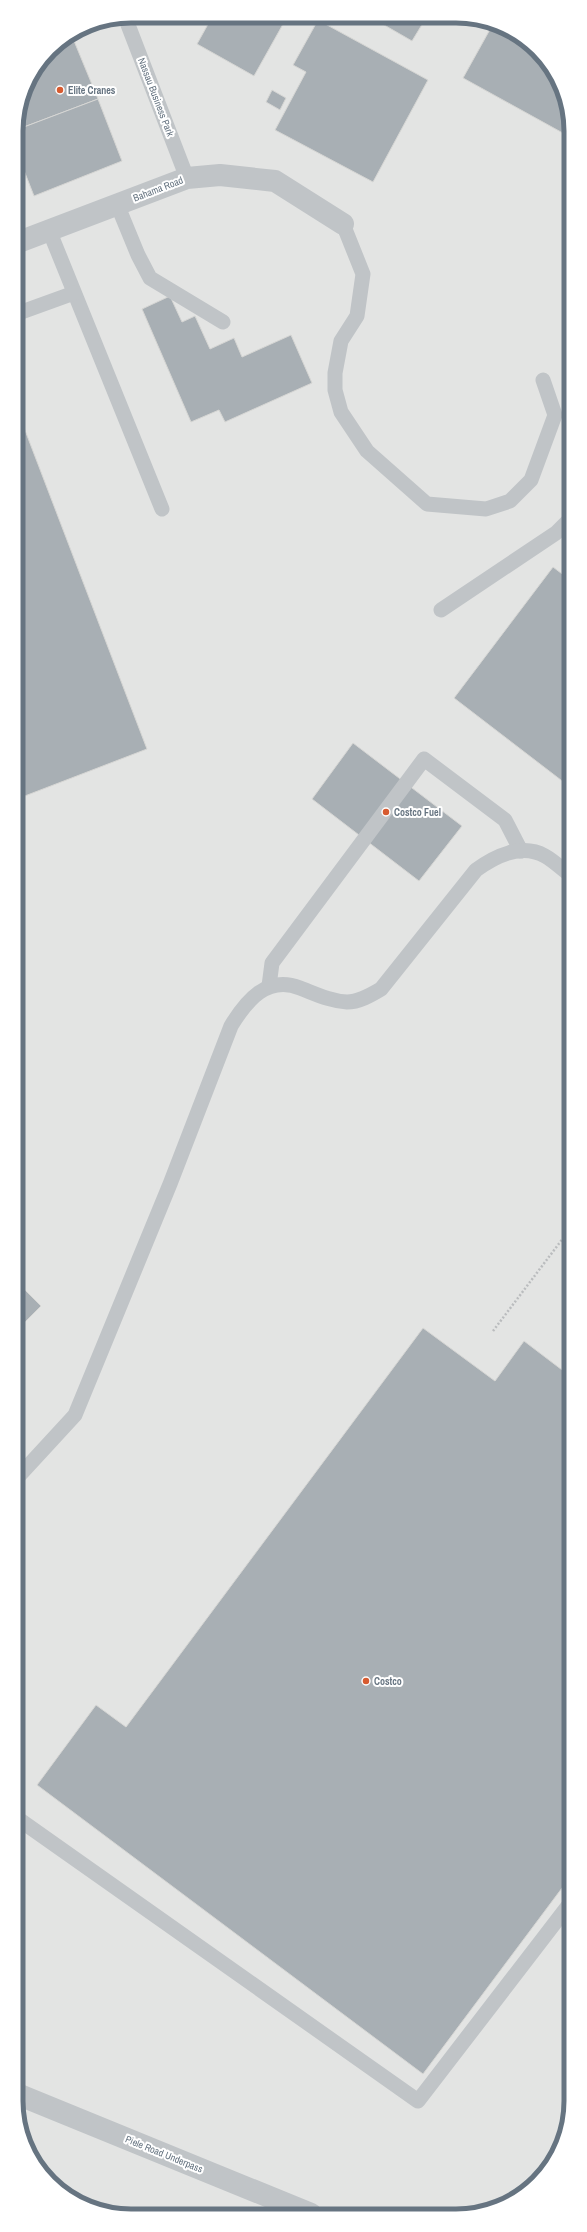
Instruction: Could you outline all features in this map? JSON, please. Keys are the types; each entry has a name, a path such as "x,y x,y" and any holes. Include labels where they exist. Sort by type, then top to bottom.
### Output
{"street":[{"name":"Bahama Road","path":"23,240 187,178 220,175 276,181 343,224"},
{"name":"Piele Road Underpass","path":"23,2096 299,2209"}],"lane":[{"name":"Nassau Business Park","path":"127,23 187,178"},
{"path":"117,204 138,255 150,278 223,322"},
{"path":"343,224 364,274 357,316 341,341 335,373 335,390 341,412 367,451 427,504 486,509 510,501 531,480 554,415 543,380"},
{"path":"49,230 162,509"},
{"path":"23,311 74,293"},
{"path":"441,610 556,533 564,525"},
{"path":"269,986 272,963 424,759 505,820 521,851"},
{"path":"23,1471 75,1415 170,1184 230,1026 241,1010 254,996 269,986 284,984 298,987 332,1000 349,1002 367,997 381,989 476,870 490,860 521,851 531,850 546,856 564,870"},
{"path":"23,1822 418,2101 564,1911"}],"path":[{"path":"493,1331 564,1237"}],"shaded area":[{"path":"124,23 456,23 477,25 510,37 537,60 550,77 556,90 563,117 564,2108 562,2122 556,2142 550,2155 537,2172 522,2187 504,2198 477,2207 456,2209 131,2209 110,2207 77,2195 65,2187 50,2172 37,2155 31,2142 24,2115 23,124 27,103 34,83 45,65 60,50 71,41 90,31 110,25"}],"building":[{"path":"209,23 284,23 254,76 197,44"},
{"path":"316,23 324,23 428,80 373,182 275,130 306,72 293,65"},
{"path":"381,23 423,23 412,41"},
{"path":"490,29 510,37 537,60 550,77 560,103 564,134 463,78"},
{"name":"Elite Cranes","path":"73,40 98,99 23,127 27,103 34,83 45,65"},
{"path":"272,90 286,98 280,110 266,102"},
{"path":"98,99 122,161 34,196 23,168 23,127"},
{"path":"170,296 182,322 195,316 210,349 234,338 242,357 291,335 312,383 225,422 219,410 191,422 142,309"},
{"path":"23,425 147,749 23,797"},
{"path":"553,567 564,575 564,782 454,698"},
{"name":"Costco Fuel","path":"353,743 462,826 419,881 312,799"},
{"path":"23,1288 41,1306 23,1324"},
{"name":"Costco","path":"423,1328 495,1381 524,1341 564,1371 564,1885 423,2074 37,1785 96,1705 126,1727"}],"place":[{"name":"Elite Cranes","path":"60,90"},
{"name":"Costco Fuel","path":"386,812"},
{"name":"Costco","path":"366,1681"}]}
